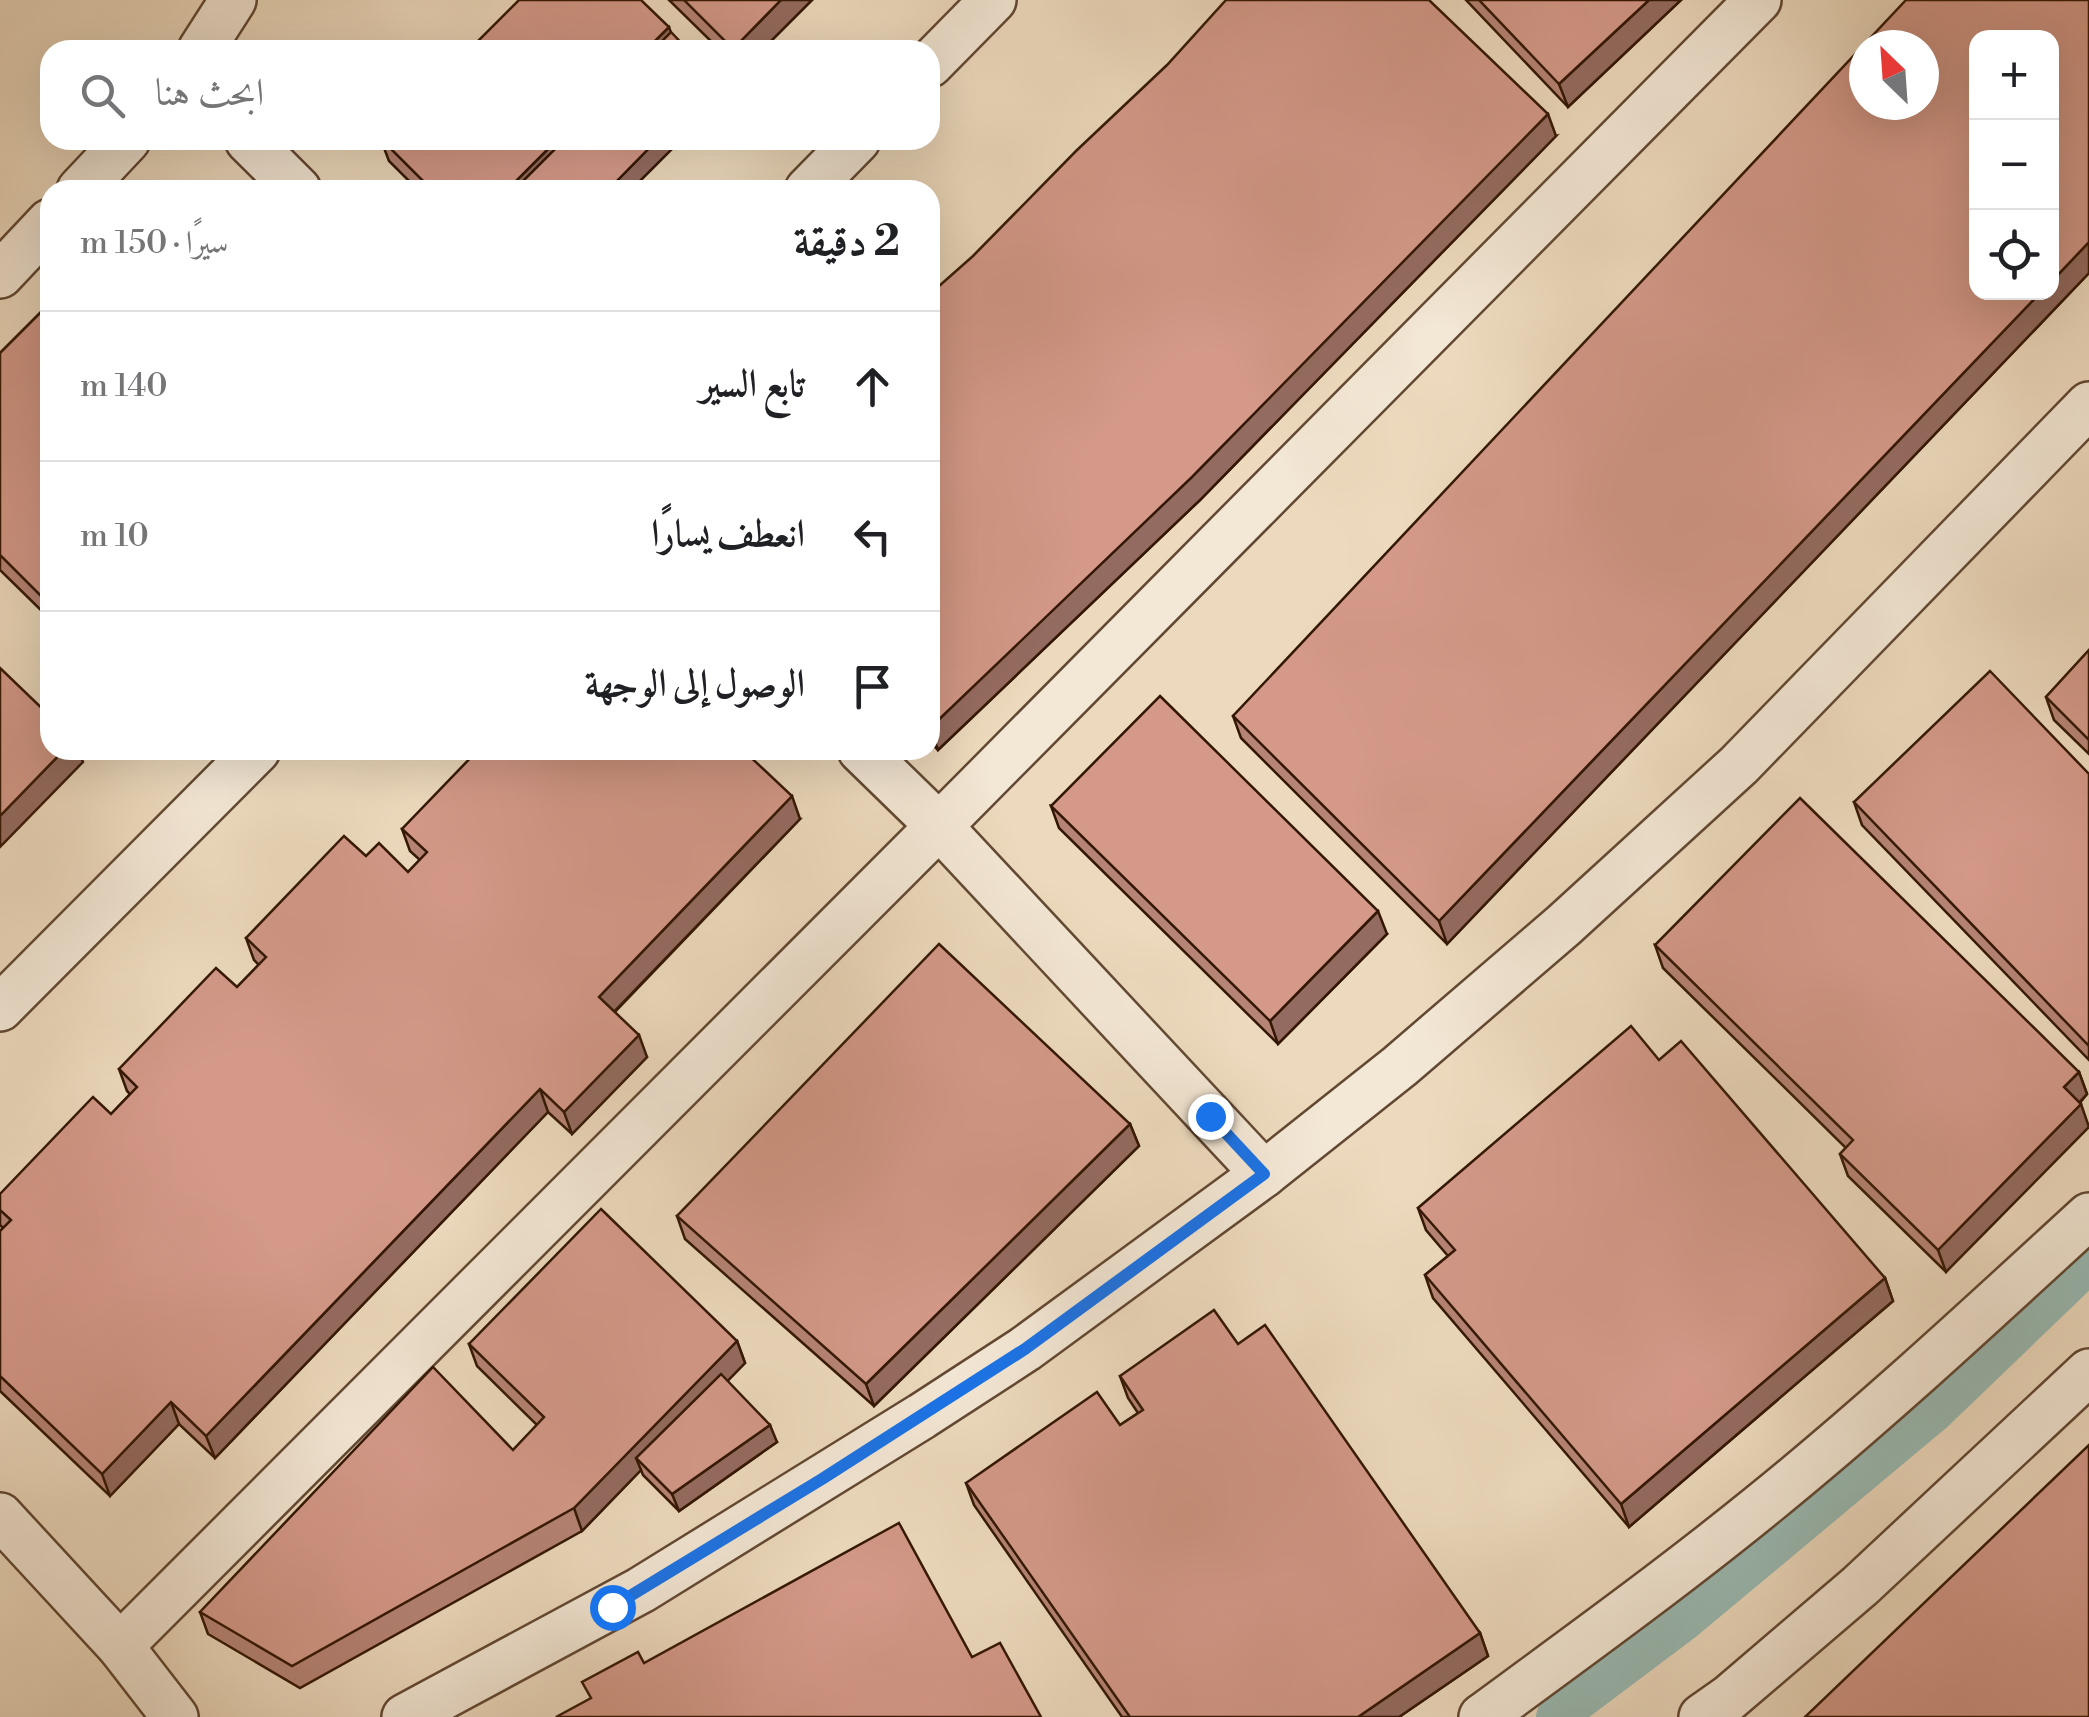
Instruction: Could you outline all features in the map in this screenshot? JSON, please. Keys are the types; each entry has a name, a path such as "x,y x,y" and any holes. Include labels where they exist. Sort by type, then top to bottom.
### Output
{"street":[{"path":"207,40 232,0"},
{"path":"940,54 992,0"},
{"path":"120,1646 1758,0"},
{"path":"89,180 118,150"},
{"path":"258,150 288,180"},
{"path":"818,180 846,150"},
{"path":"0,275 40,233"},
{"path":"405,1717 642,1590 906,1426 1025,1349 1264,1174 1564,925 1739,766 2089,405"},
{"path":"0,1008 247,760"},
{"path":"872,760 939,826 1264,1174"},
{"path":"1482,1717 1764,1504 1950,1344 2089,1216"},
{"path":"1702,1717 1860,1586 2089,1372"},
{"path":"0,1516 120,1646 176,1717"}],"building":[{"path":"519,0 641,0 669,27 656,40 479,40"},
{"path":"684,0 781,0 742,40 724,40"},
{"path":"1226,0 1429,0 1548,114 1192,477 940,718 940,285 1167,65"},
{"path":"1479,0 1649,0 1559,84"},
{"path":"1906,0 2089,0 2089,242 2059,274 2059,30 1969,30 1969,300 2033,300 1439,921 1233,716 1849,61 1849,120 1939,120 1939,30 1878,30"},
{"path":"392,150 547,150 517,180 422,180"},
{"path":"554,150 647,150 618,180 524,180"},
{"path":"40,313 40,595 0,555 0,353"},
{"path":"2089,650 2089,740 2046,697"},
{"path":"0,668 40,706 40,760 54,760 0,816"},
{"path":"1990,671 2089,774 2089,1046 1854,802"},
{"path":"1160,696 1378,911 1270,1021 1051,806"},
{"path":"468,760 754,760 792,796 599,997 639,1035 564,1112 540,1089 206,1436 171,1402 102,1474 0,1376 0,1231 11,1220 0,1210 0,1194 93,1097 111,1114 137,1087 119,1069 216,968 237,987 266,957 246,938 344,836 366,856 379,843 408,872 427,852 402,829"},
{"path":"1800,798 2079,1072 2064,1087 2081,1104 1938,1250 1840,1154 1853,1140 1655,945"},
{"path":"939,944 1130,1124 866,1384 677,1216"},
{"path":"1631,1026 1659,1060 1681,1041 1885,1278 1621,1504 1425,1275 1455,1250 1418,1208"},
{"path":"601,1209 737,1341 574,1508 292,1666 200,1612 433,1367 513,1450 544,1417 469,1344"},
{"path":"1214,1310 1238,1344 1265,1325 1480,1633 1358,1717 1130,1717 966,1483 1097,1392 1120,1425 1143,1410 1120,1376"},
{"path":"721,1374 770,1425 672,1494 636,1458"},
{"path":"2089,1445 2089,1717 1805,1717"},
{"path":"899,1523 972,1657 1000,1643 1041,1717 556,1717 591,1698 582,1682 638,1652 644,1663"}],"waterway":[{"path":"1556,1717 1685,1620 1933,1413 2089,1263"}],"route":[{"path":"612,1607 1025,1349 1264,1174 1210,1116"}]}
